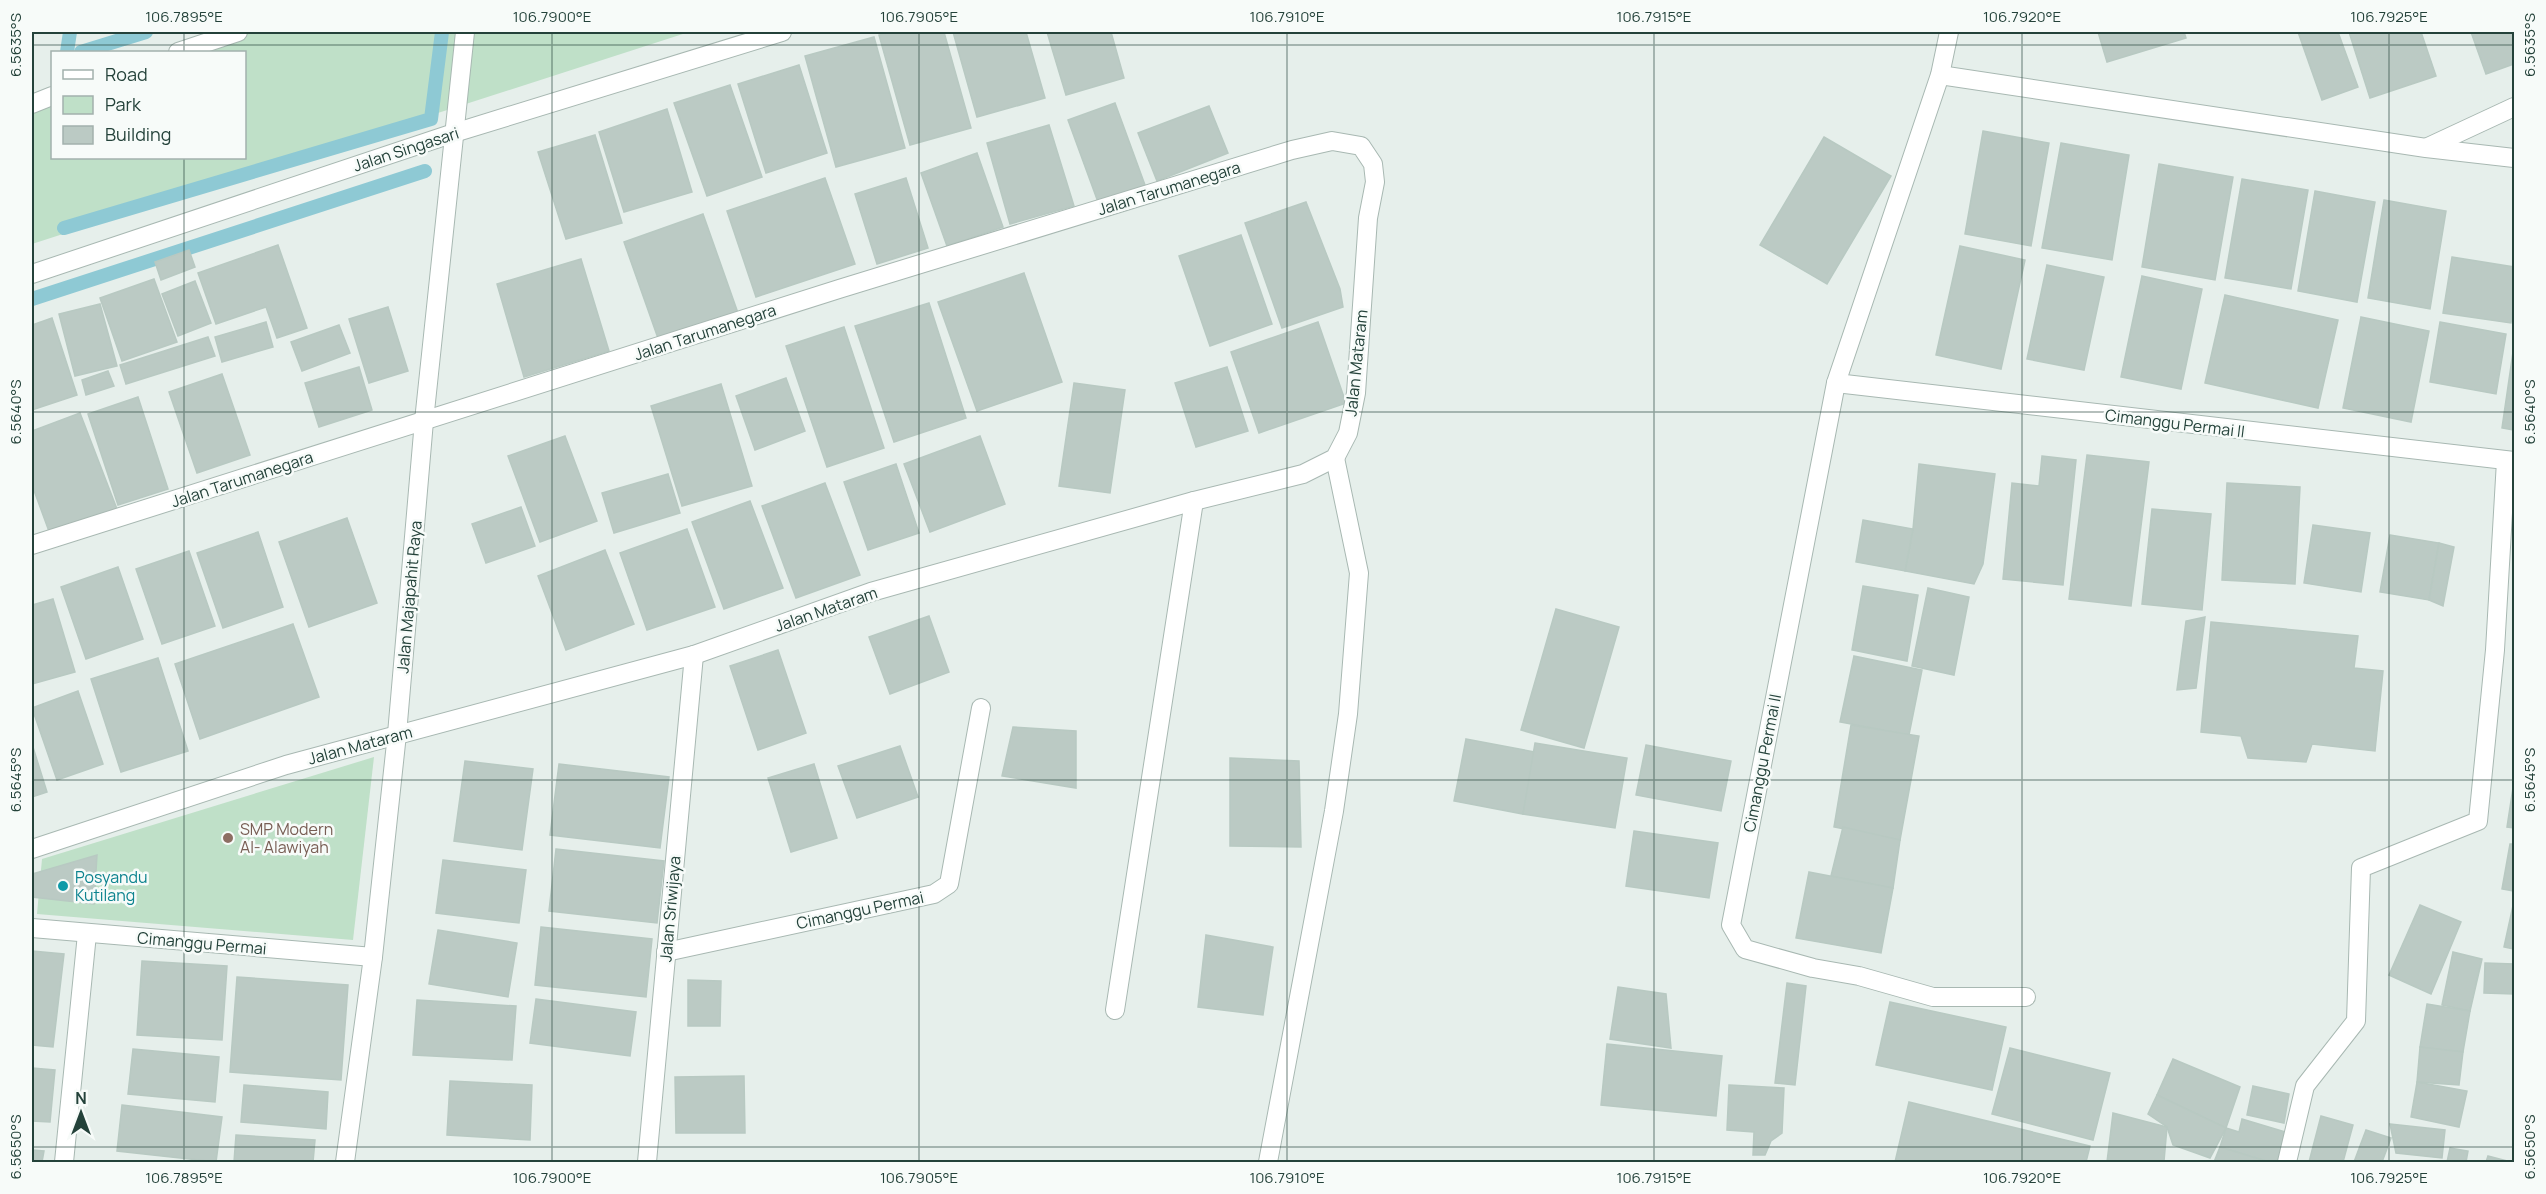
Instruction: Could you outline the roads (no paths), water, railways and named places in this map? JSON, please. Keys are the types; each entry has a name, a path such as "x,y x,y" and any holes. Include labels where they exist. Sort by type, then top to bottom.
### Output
{"street":[{"path":"181,51 238,32"},
{"name":"Jalan Majapahit Raya","path":"345,1162 373,957 397,734 424,421 465,32"},
{"name":"Jalan Singasari","path":"32,274 454,133 782,32"},
{"name":"Cimanggu Permai II","path":"1949,32 1940,75 1836,384 1731,924 1745,950 1813,968 1859,976 1933,997 2026,997"},
{"path":"1940,75 2426,148 2514,158"},
{"path":"32,104 51,96"},
{"path":"2426,148 2514,106"},
{"name":"Jalan Tarumanegara","path":"32,545 839,289 1292,150 1332,141 1352,144 1361,146 1373,164"},
{"name":"Jalan Mataram","path":"32,849 286,765 694,656 872,592 1194,501 1303,474 1335,458 1348,433 1356,393 1368,218 1375,182 1373,164"},
{"name":"Cimanggu Permai II","path":"1836,384 2510,461"},
{"path":"1268,1162 1334,811 1348,714 1359,573 1335,458"},
{"path":"2287,1162 2305,1086 2356,1021 2361,868 2478,821 2510,461"},
{"path":"1115,1010 1194,501"},
{"name":"Jalan Sriwijaya","path":"647,1162 694,656"},
{"name":"Cimanggu Permai","path":"666,952 934,894 949,884 981,708"},
{"name":"Cimanggu Permai","path":"32,928 373,957"},
{"path":"64,1162 87,934"}],"waterway":[{"path":"67,51 70,32"},
{"path":"84,51 146,32"},
{"path":"64,228 431,119 442,32"},
{"path":"32,299 425,171"}],"place":[{"name":"SMP Modern Al- Alawiyah","path":"228,838"},
{"name":"Posyandu Kutilang","path":"63,886"}]}
